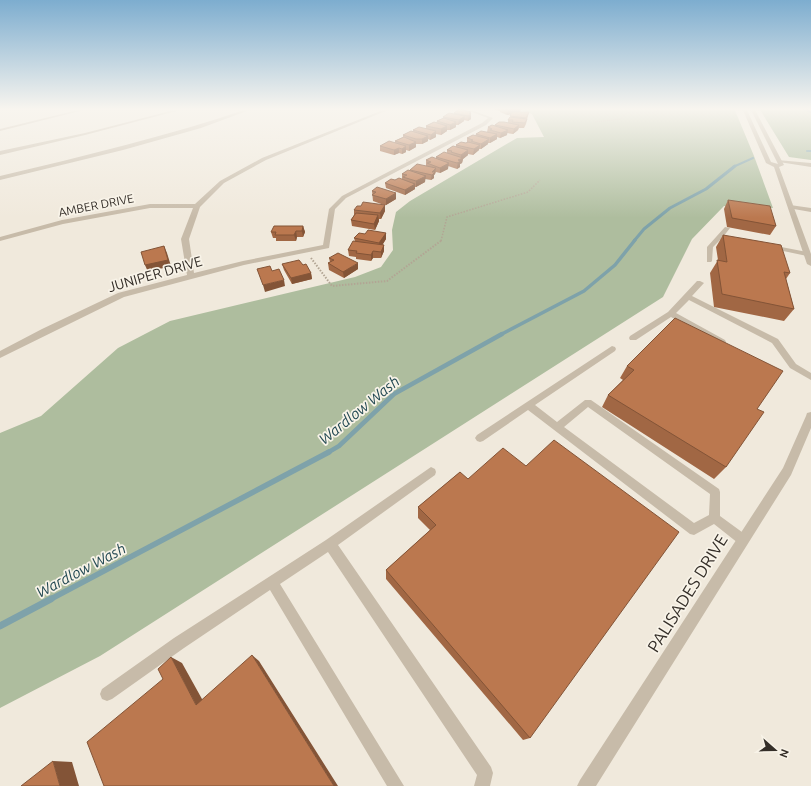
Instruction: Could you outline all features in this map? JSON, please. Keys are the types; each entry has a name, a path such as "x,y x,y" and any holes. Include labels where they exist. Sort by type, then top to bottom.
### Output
{"street":[{"path":"0,153 37,145"},
{"path":"0,178 139,145"},
{"path":"192,276 185,239 197,206 222,182 264,160 301,145"},
{"name":"JUNIPER DRIVE","path":"0,355 121,294 192,276 326,246 332,209 344,197 444,145"},
{"path":"761,145 769,163 777,164"},
{"path":"768,145 777,164 790,207 811,264"},
{"name":"AMBER DRIVE","path":"0,239 62,222 143,207 197,206"},
{"name":"PALISADES DRIVE","path":"586,786 786,471 811,416"}],"lane":[{"path":"777,164 811,165"},
{"path":"790,207 811,210"},
{"path":"709,261 710,247 727,228"},
{"path":"718,238 742,242"},
{"path":"765,246 807,254"},
{"path":"633,338 671,314 700,283"},
{"path":"688,297 774,341 789,368 811,377"},
{"path":"671,314 732,347"},
{"path":"480,438 612,349"},
{"path":"557,427 588,402 715,492 714,518"},
{"path":"528,405 694,530 714,518"},
{"path":"107,694 179,642 330,544 431,472"},
{"path":"714,518 742,539"},
{"path":"330,544 485,773 482,786"},
{"path":"272,582 396,786"}],"path":[{"path":"304,250 332,286 387,281 442,240 447,217 528,192 540,180"}],"green space":[{"path":"506,145 749,145 773,208 724,206 692,239 663,297 100,656 0,708 0,433 41,416 118,348 170,321 355,277 381,267 393,250 392,230 396,212 410,201"},
{"path":"781,145 811,145 811,160 789,157"}],"building":[{"path":"402,145 406,146 402,149 399,148 394,150 380,146"},
{"path":"456,145 479,145 480,145 474,149"},
{"path":"453,146 468,150 461,155 447,150"},
{"path":"444,152 463,158 458,160 461,161 457,163 436,157"},
{"path":"432,157 449,163 440,168 427,163 431,162 426,160"},
{"path":"417,164 436,168 432,172 435,172 432,175 410,170"},
{"path":"408,170 426,176 416,181 403,177 407,175 402,174"},
{"path":"399,178 415,184 405,190 385,183 391,179 395,180"},
{"path":"377,187 396,193 386,199 372,195 376,192 372,191"},
{"path":"728,200 770,206 776,226 732,218"},
{"path":"363,202 385,205 380,213 354,210 357,206 361,206"},
{"path":"356,213 378,215 374,224 351,220"},
{"path":"274,226 303,226 302,231 296,231 294,235 275,235 276,232 271,232"},
{"path":"368,230 386,233 379,243 354,238 359,233 365,234"},
{"path":"723,235 781,245 790,273 784,272 794,309 722,294 717,260 727,262"},
{"path":"353,241 384,245 381,252 373,251 371,255 356,253 357,251 348,250"},
{"path":"164,246 168,260 145,265 141,252"},
{"path":"338,253 358,263 343,272 328,263 334,260 329,258"},
{"path":"299,260 303,265 306,264 311,273 291,278 282,264"},
{"path":"270,266 272,271 279,269 284,280 263,285 257,269"},
{"path":"675,318 783,371 757,409 764,412 726,467 608,395 634,370 627,366"},
{"path":"554,440 679,532 530,738 386,570 436,525 418,507 460,472 468,479 503,448 526,466"},
{"path":"252,655 334,786 104,786 87,742 163,679 158,669 171,657 196,705"},
{"path":"53,761 60,786 21,786"}],"waterway":[{"name":"Wardlow Wash","path":"735,166 753,158"},
{"name":"Wardlow Wash","path":"634,241 644,229 670,208 706,189 735,166"},
{"name":"Wardlow Wash","path":"500,335 584,291 615,265 635,240"},
{"name":"Wardlow Wash","path":"327,453 339,446 394,394 502,334"},
{"name":"Wardlow Wash","path":"49,600 329,452"},
{"name":"Wardlow Wash","path":"0,626 51,599"}]}
